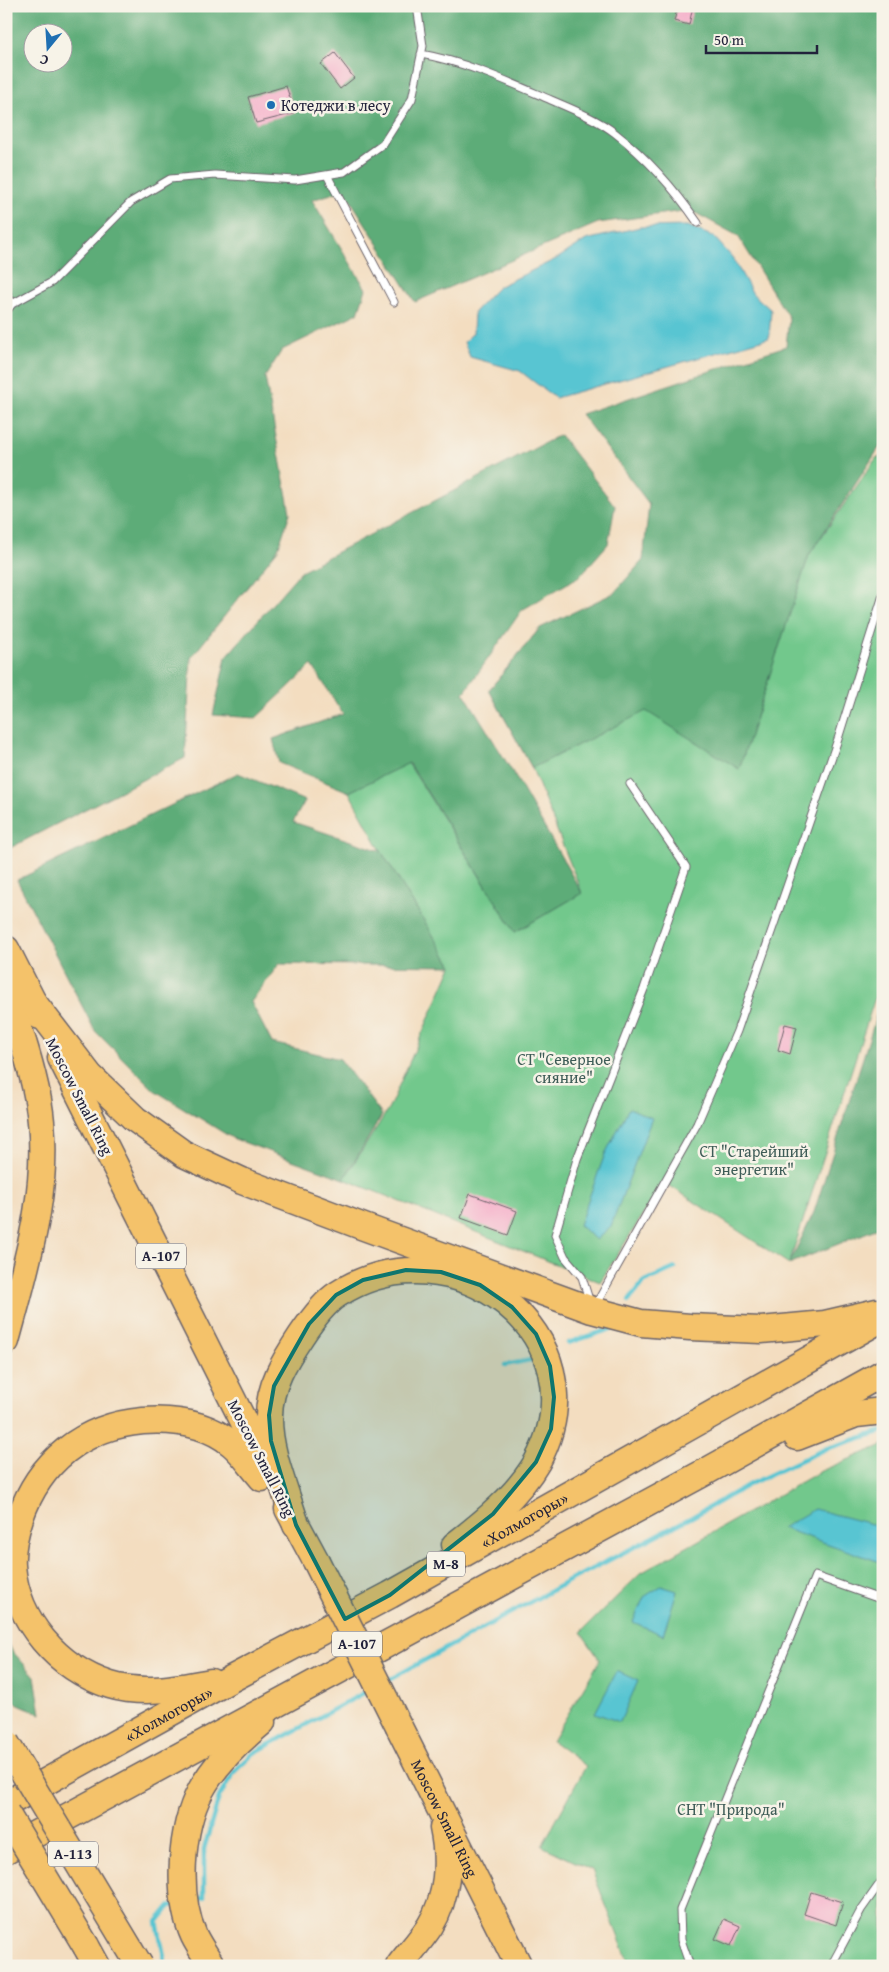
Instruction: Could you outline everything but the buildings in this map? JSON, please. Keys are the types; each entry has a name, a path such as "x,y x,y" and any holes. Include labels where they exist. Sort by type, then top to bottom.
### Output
{"highway":[{"name":"Moscow Small Ring","path":"6,949 519,1966"},
{"path":"6,990 19,1028 38,1100 42,1160 40,1193 31,1248 6,1341"},
{"path":"33,1002 90,1076 135,1119 184,1154 242,1182 592,1310 641,1323 761,1330 825,1324 883,1310"},
{"path":"292,1518 271,1441 269,1415 274,1386 286,1358 309,1324 336,1295 363,1280 406,1270 432,1271 441,1272 480,1285 512,1307 536,1334 550,1366 554,1397 551,1429 536,1462 518,1487 493,1514 390,1595"},
{"name":"«Холмогоры»","path":"6,1804 232,1679 390,1595 883,1318"},
{"name":"М-8","path":"6,1850 707,1471 883,1373"},
{"path":"707,1471 856,1414 883,1411"},
{"path":"232,1679 166,1690 136,1690 111,1685 81,1674 57,1656 34,1629 18,1598 12,1566 15,1533 26,1501 44,1471 67,1448 99,1431 132,1422 163,1420 192,1423 220,1436 232,1444 292,1518"},
{"path":"212,1966 194,1935 185,1902 182,1857 189,1822 200,1791 216,1768 249,1733 299,1692"},
{"name":"А-113","path":"6,1743 140,1966"},
{"path":"399,1966 430,1926 440,1905 446,1876 447,1845 438,1805"},
{"name":"А-113","path":"6,1813 97,1966"}],"lane":[{"path":"6,312 12,304 52,282 131,202 170,179 215,175 295,180 327,175 344,172 383,144 412,99 423,46 417,6"},
{"path":"421,54 467,66 527,90 578,112 615,133 680,196 698,223"},
{"path":"327,175 394,302"},
{"path":"6,291 12,304"},
{"path":"592,1310 697,1124 737,1031 838,739 883,595"},
{"path":"592,1310 582,1276 565,1257 555,1235 577,1159 644,990 686,867 630,784"},
{"path":"690,1966 681,1940 680,1910 815,1576 883,1600"},
{"path":"831,1966 861,1910 883,1879"}],"highlighted area":[{"path":"406,1270 441,1272 480,1285 512,1307 536,1334 550,1366 554,1397 551,1429 536,1462 493,1514 390,1595 345,1619 296,1525 271,1441 269,1415 274,1386 309,1324 336,1295 363,1280"}],"green space":[{"path":"6,6 883,6 883,442 809,555 739,769 646,711 532,768 489,690 540,628 614,593 643,560 649,504 581,414 786,346 789,318 738,236 690,210 598,223 415,302 344,190 312,200 366,289 358,313 282,350 265,377 290,513 278,549 191,658 185,758 6,850"},
{"path":"560,435 615,506 608,544 580,576 522,610 464,693 515,776 582,893 515,932 409,763 349,792 279,763 273,739 343,714 312,665 256,718 213,715 226,657 301,571"},
{"name":"СТ \"Северное сияние\"","path":"877,457 883,457 883,973 789,1264 664,1182 600,1282 344,1179 389,1108 452,966 381,851 349,792 408,763 515,932 582,893 532,768 489,690 540,628 588,627 739,769 809,555"},
{"path":"238,773 305,801 293,822 381,851 452,966 279,964 251,1002 272,1043 340,1059 382,1115 344,1179 232,1138 154,1090 95,1031 17,880"},
{"path":"883,995 883,1226 789,1264 814,1212"},
{"name":"СНТ \"Природа\"","path":"883,1445 883,1966 630,1966 592,1870 542,1846 586,1766 552,1741 600,1660 581,1632 641,1573 821,1471"},
{"path":"6,1638 12,1651 35,1676 41,1714 12,1701 6,1691"}],"water":[{"path":"688,226 714,237 732,257 753,294 771,310 769,338 555,398 520,371 470,357 464,342 473,333 474,312 498,287 558,258 586,240 640,227"},
{"path":"629,1108 652,1118 611,1226 596,1240 579,1225 605,1154"},
{"path":"814,1509 883,1527 883,1563 782,1528"},
{"path":"661,1586 677,1591 663,1635 633,1622 644,1597"},
{"path":"617,1671 638,1681 620,1722 595,1713"}],"waterway":[{"path":"629,1301 643,1282 675,1268"},
{"path":"568,1343 614,1328"},
{"path":"505,1365 531,1360"},
{"path":"385,1682 750,1484 825,1449 883,1431"},
{"path":"192,1900 204,1897 204,1849 219,1797 235,1771 254,1753 371,1689"},
{"path":"166,1966 157,1922 170,1906 177,1904"}],"place":[{"name":"Котеджи в лесу","path":"271,105"}],"park label":[{"name":"СТ \"Старейший энергетик\"","path":"754,1160"}]}
